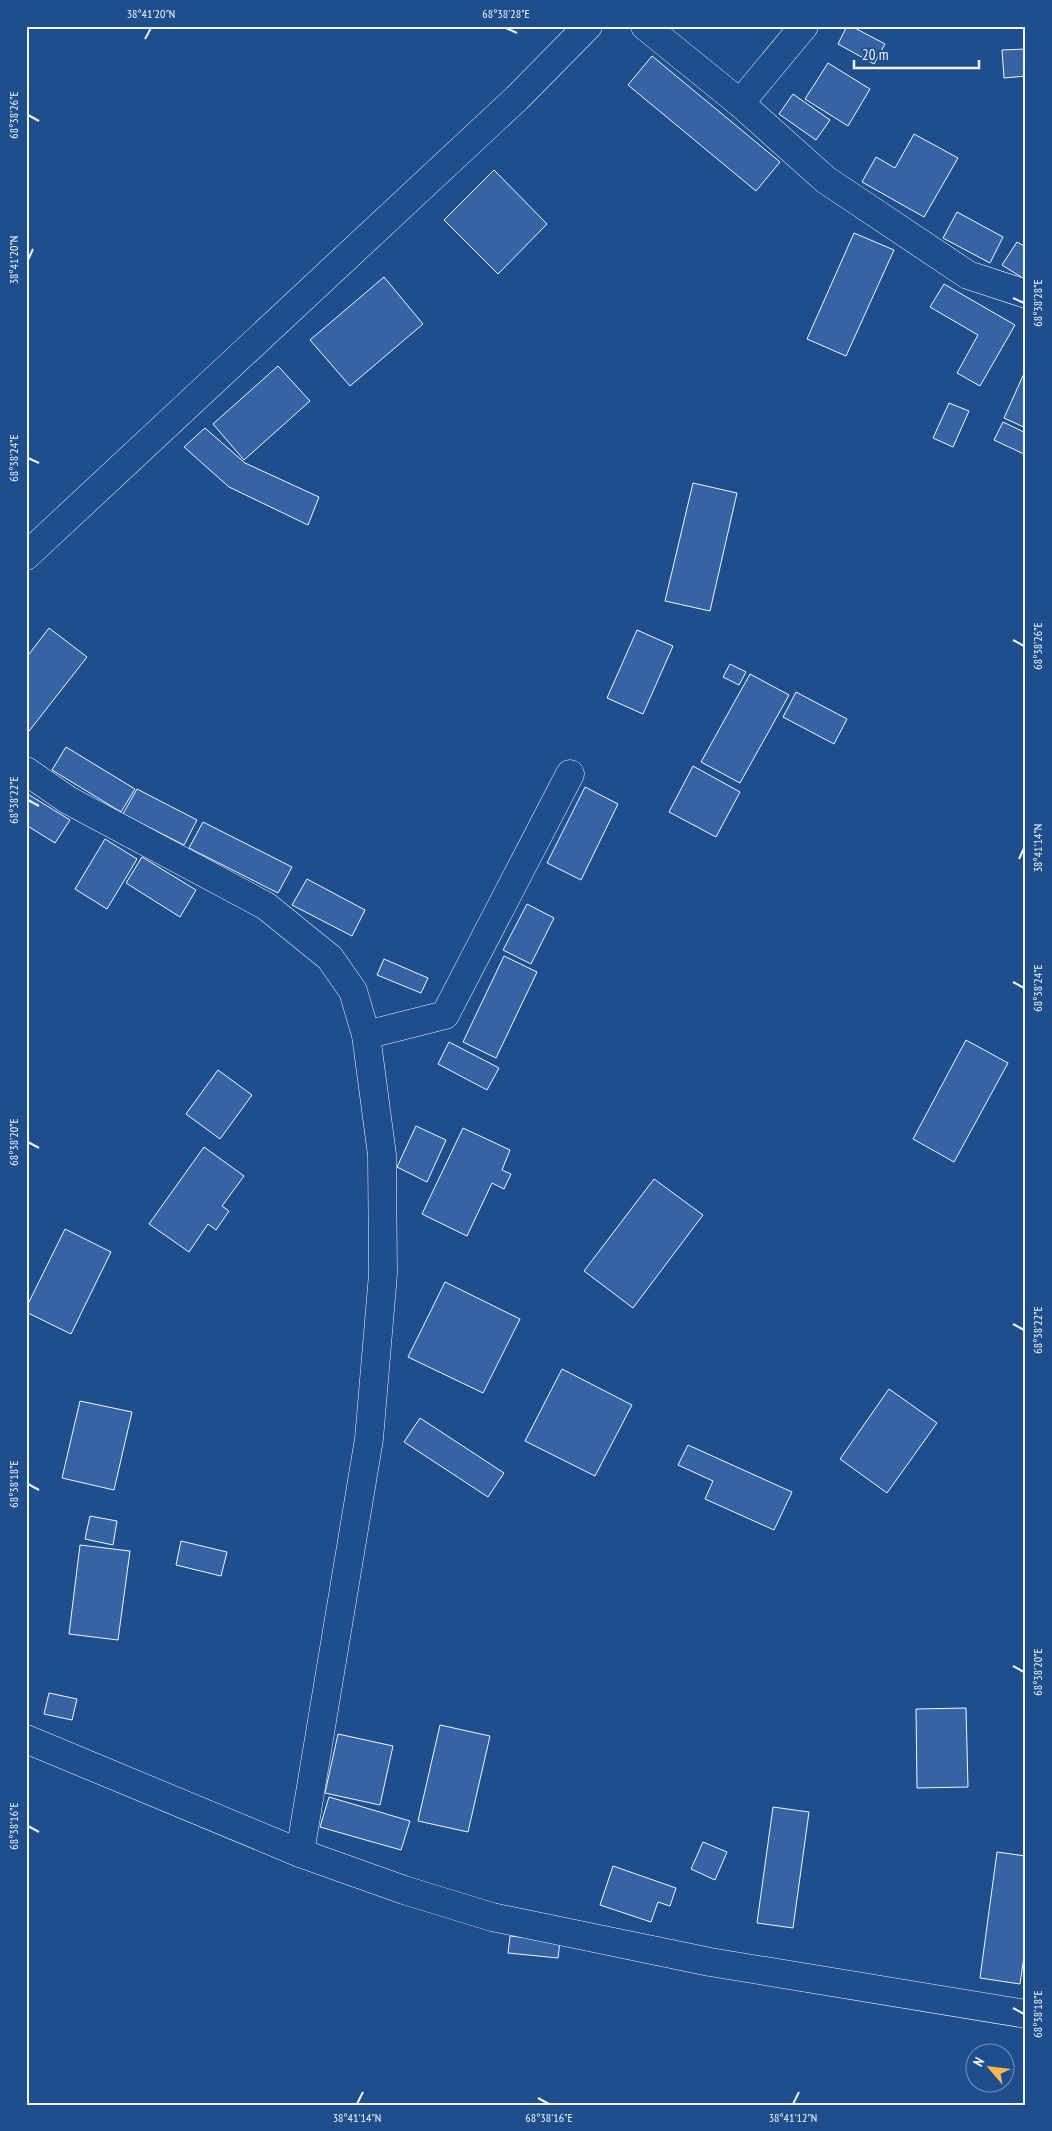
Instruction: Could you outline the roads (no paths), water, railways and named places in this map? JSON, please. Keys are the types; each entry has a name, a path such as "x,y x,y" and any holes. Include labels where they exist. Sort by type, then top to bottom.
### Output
{"street":[{"path":"26,556 510,104 588,26"},
{"path":"645,26 740,103 826,180 968,276 1026,294"},
{"path":"740,103 804,26"},
{"path":"26,771 68,800 266,906 330,958 353,991 366,1035 382,1155 383,1274 370,1439 300,1853"},
{"path":"366,1035 445,1015 570,774"},
{"path":"26,1739 300,1853 404,1890 492,1917 710,1962 1026,2014"}]}
